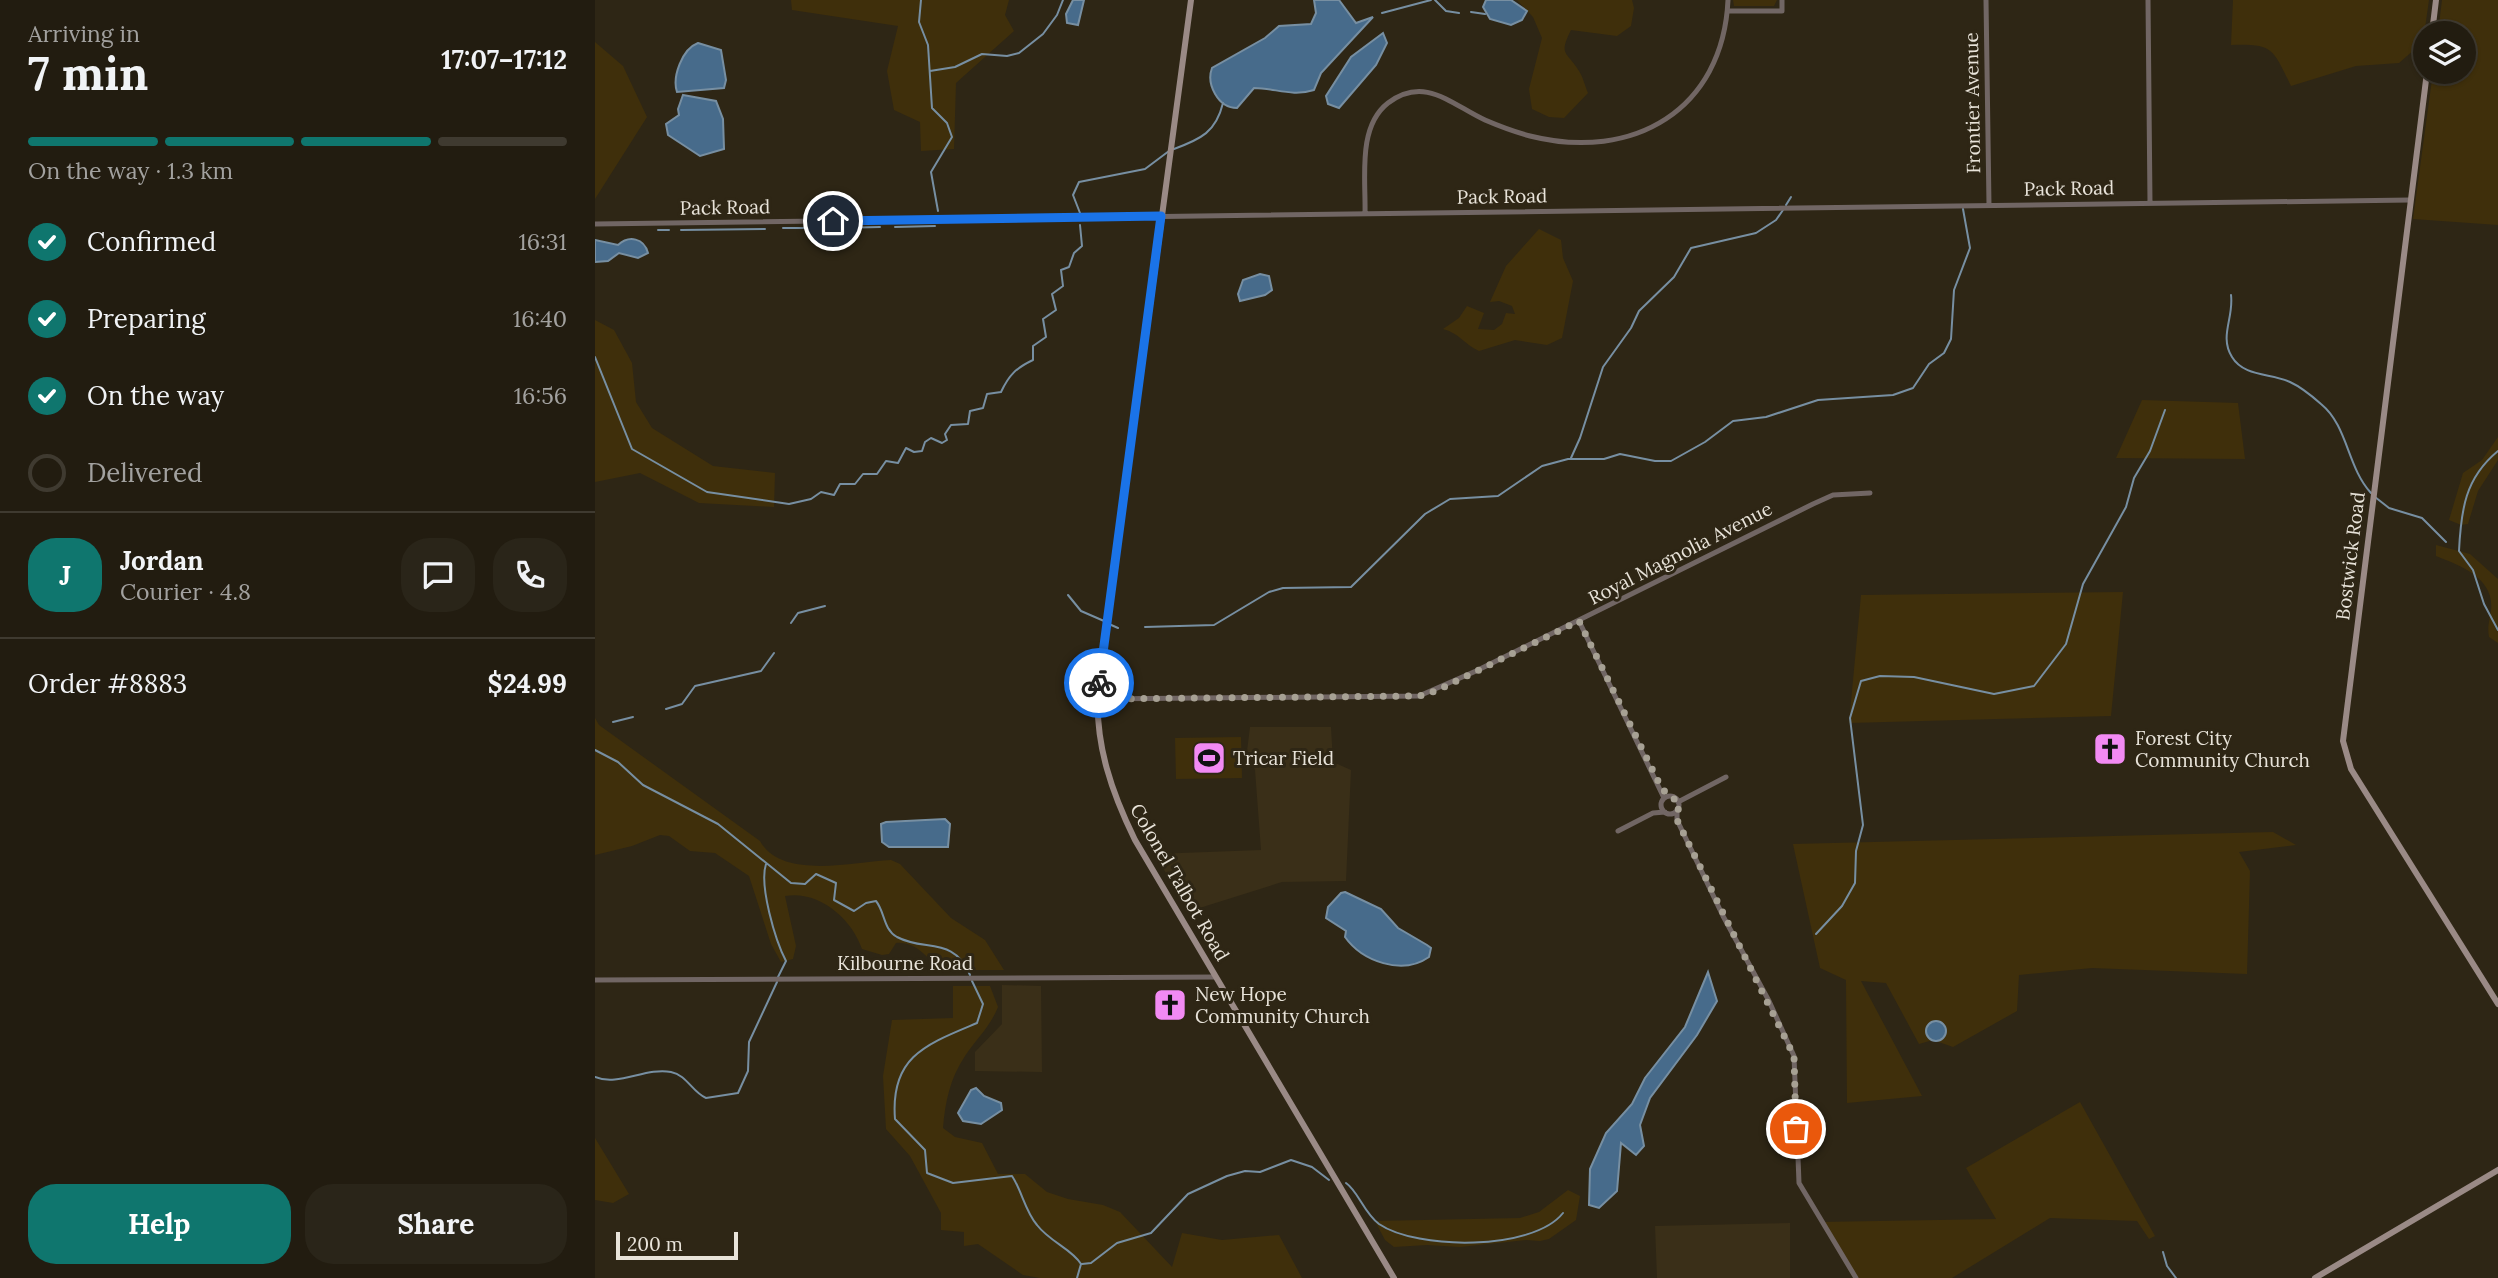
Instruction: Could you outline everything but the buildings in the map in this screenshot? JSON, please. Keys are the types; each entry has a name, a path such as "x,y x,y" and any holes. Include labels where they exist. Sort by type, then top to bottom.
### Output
{"main road":[{"name":"Colonel Talbot Road","path":"1191,0 1097,699 1101,749 1113,795 1135,840 1394,1278"},
{"path":"2433,21 2436,0"},
{"name":"Bostwick Road","path":"2425,84 2343,741 2351,768 2498,1004"},
{"path":"2315,1278 2498,1170"}],"street":[{"path":"1365,214 1369,131 1378,114 1395,99 1414,93 1442,94 1486,120 1545,139 1598,142 1625,137 1667,120 1682,109 1704,83 1716,58 1728,11 1728,0"},
{"path":"1728,11 1782,11 1782,0"},
{"name":"Frontier Avenue","path":"1986,0 1989,205"},
{"path":"2148,0 2150,203"},
{"name":"Pack Road","path":"595,224 2410,200"},
{"name":"Royal Magnolia Avenue","path":"1097,699 1419,696 1436,691 1823,499 1833,495 1870,493"},
{"path":"1579,621 1662,789 1672,799 1677,810 1677,820 1794,1056 1799,1183 1856,1278"},
{"path":"1618,831 1653,813 1672,799 1726,777"},
{"path":"1667,813 1672,799"},
{"path":"1653,813 1677,810"},
{"path":"1667,813 1677,820"},
{"name":"Kilbourne Road","path":"595,980 1216,977"}],"shaded area":[{"path":"791,0 1009,0 1005,15 1014,31 956,83 954,149 921,151 920,122 894,110 887,71 898,26 792,10"},
{"path":"1517,0 1632,0 1634,8 1631,26 1617,36 1571,30 1565,45 1566,53 1580,73 1588,93 1564,118 1549,117 1532,109 1529,89 1542,38 1533,17"},
{"path":"1733,0 1777,0 1774,6 1734,6"},
{"path":"2233,0 2429,0 2426,21 2413,21 2413,51 2399,63 2356,66 2291,86 2280,63 2270,51 2256,46 2231,45"},
{"path":"2442,0 2498,0 2498,225 2413,219 2431,84 2476,84 2476,21 2439,21"},
{"path":"595,42 623,66 647,117 595,199"},
{"path":"1539,229 1561,240 1563,258 1573,281 1562,338 1547,345 1515,340 1479,351 1443,329 1459,318 1467,306 1484,313 1478,329 1494,330 1502,324 1506,313 1515,314 1512,306 1499,301 1490,302 1506,266"},
{"path":"595,320 614,330 632,363 636,402 652,428 713,466 775,473 774,507 699,503 640,473 595,482"},
{"path":"2142,400 2238,403 2245,459 2116,458"},
{"path":"2498,437 2498,460 2478,491 2468,524 2461,525 2449,520 2463,473 2482,460"},
{"path":"2436,545 2470,554 2498,579 2498,643 2489,637 2491,599 2487,589 2474,574 2436,556"},
{"path":"2123,592 2111,716 1849,723 1861,595"},
{"path":"595,718 599,725 784,861 819,866 891,860 900,864 951,918 985,940 1004,970 940,970 920,951 903,943 896,943 889,954 882,955 862,949 851,927 833,909 822,902 798,895 785,896 796,946 793,959 781,962 771,944 749,876 715,853 690,851 669,836 660,835 632,846 595,855"},
{"path":"1250,727 1331,727 1333,762 1351,770 1346,881 1282,882 1190,911 1154,854 1261,850 1255,770 1247,751"},
{"name":"Tricar Field","path":"1241,737 1242,778 1176,779 1175,738"},
{"path":"2273,832 2296,845 2239,852 2250,871 2247,974 2092,968 2019,975 2017,1011 1953,1047 1933,1040 1919,1044 1886,983 1861,981 1922,1096 1847,1103 1846,980 1820,968 1793,844"},
{"path":"1002,985 1041,986 1042,1072 975,1071 975,1052 1002,1024"},
{"path":"953,986 990,986 998,1007 956,1073 947,1100 943,1128 955,1137 982,1143 998,1174 1025,1174 1047,1192 1103,1205 1120,1212 1172,1267 1182,1233 1222,1240 1279,1235 1302,1278 1040,1278 1023,1275 978,1244 964,1246 964,1232 941,1230 941,1213 910,1156 886,1129 883,1076 892,1020 953,1018"},
{"path":"2080,1102 2155,1236 2149,1239 2137,1221 2050,1218 1952,1278 1853,1278 1820,1222 1996,1219 1966,1168"},
{"path":"595,1138 629,1194 613,1203 595,1200"},
{"path":"1568,1190 1580,1196 1576,1220 1549,1239 1540,1241 1460,1247 1394,1247 1385,1240 1375,1221 1520,1218 1539,1212"},
{"path":"1790,1223 1790,1278 1657,1278 1655,1226"}],"water":[{"path":"1073,0 1084,0 1078,25 1067,23 1066,14"},
{"path":"1314,0 1339,0 1356,23 1373,17 1321,73 1314,90 1291,92 1254,88 1237,108 1219,100 1212,88 1212,68 1265,38 1279,26 1311,24 1316,13"},
{"path":"1486,0 1511,0 1527,11 1522,20 1511,25 1490,19 1483,7"},
{"path":"1383,33 1387,43 1376,65 1339,108 1328,104 1326,96 1351,57"},
{"path":"698,43 721,50 726,80 724,88 677,92 677,71 683,57"},
{"path":"683,95 716,101 723,119 724,149 700,156 668,135 666,124 679,115 678,109"},
{"path":"595,240 618,245 627,240 636,240 643,244 648,253 638,258 619,253 608,261 595,262"},
{"path":"1260,274 1269,276 1272,290 1265,295 1240,301 1238,294 1243,280"},
{"path":"945,819 950,824 948,847 889,847 882,842 881,824 886,822"},
{"path":"1345,892 1381,909 1398,928 1431,948 1429,957 1418,963 1395,965 1383,963 1361,953 1345,937 1346,931 1326,918 1328,907"},
{"path":"1708,972 1717,1001 1697,1035 1650,1098 1640,1125 1644,1146 1636,1155 1621,1143 1617,1191 1599,1208 1589,1205 1590,1169 1606,1133 1632,1104 1645,1078 1685,1027"},
{"path":"1936,1021 1943,1024 1946,1031 1943,1038 1936,1041 1929,1038 1926,1031 1929,1024"},
{"path":"976,1088 984,1096 1001,1103 1002,1110 981,1124 963,1121 958,1113 971,1090"}],"waterway":[{"path":"921,0 919,22 928,45 932,108 947,123 952,137 931,172 938,211"},
{"path":"930,71 955,67 982,54 1007,56 1019,53 1043,34 1057,15 1063,0"},
{"path":"1382,13 1431,0"},
{"path":"1435,0 1446,11 1459,13"},
{"path":"1471,12 1485,14"},
{"path":"1174,149 1192,142 1212,128 1223,103"},
{"path":"1080,213 1073,195 1079,182 1145,169 1169,151"},
{"path":"1786,205 1791,197"},
{"path":"1145,627 1214,625 1269,592 1283,588 1351,587 1425,514 1450,499 1498,496 1542,466 1568,459 1604,459 1620,454 1655,461 1671,461 1705,442 1733,421 1766,417 1818,400 1893,395 1913,388 1929,364 1944,353 1951,339 1954,290 1970,248 1963,209"},
{"path":"1571,458 1603,367 1631,328 1639,311 1674,277 1691,248 1756,233 1776,220 1783,210"},
{"path":"595,357 632,449 707,492 789,504 811,499 821,492 834,495 840,484 855,484 863,474 877,474 886,461 898,463 906,448 914,452 922,451 925,442 931,438 942,443 947,440 945,434 951,425 968,424 970,411 983,408 987,394 1001,392 1014,373 1033,360 1033,346 1046,337 1043,319 1056,310 1052,294 1063,286 1061,270 1069,267 1074,253 1082,246 1080,225"},
{"path":"895,227 935,226"},
{"path":"837,228 880,227"},
{"path":"783,228 822,228"},
{"path":"681,230 765,229"},
{"path":"658,230 669,230"},
{"path":"2231,295 2227,342 2232,357 2243,368 2294,384 2321,404 2337,424 2357,471 2371,493"},
{"path":"1816,934 1842,906 1855,883 1856,851 1863,825 1850,718 1861,681 1880,676 1914,677 1994,694 2034,686 2066,644 2083,584 2126,507 2134,478 2150,451 2165,410"},
{"path":"2498,451 2478,472 2467,496 2461,522 2459,551 2473,570 2484,604 2498,630"},
{"path":"2375,497 2389,508 2422,518 2446,542"},
{"path":"1068,595 1081,611 1104,621"},
{"path":"791,623 798,613 825,606"},
{"path":"1109,624 1118,628"},
{"path":"666,709 682,704 695,686 761,671 774,653"},
{"path":"613,722 633,717"},
{"path":"595,750 618,762 643,785 718,824 791,883 805,884 816,874 836,883 834,900 854,911 866,903 876,901 892,934 908,941 947,950 956,955 970,975"},
{"path":"766,864 764,873 769,912 786,961 778,977"},
{"path":"972,981 983,1004 977,1023 942,1038 915,1055 899,1080 895,1098 895,1119 925,1150 927,1173 953,1183 1012,1176 1029,1214 1037,1225 1081,1264 1077,1278"},
{"path":"595,1077 613,1080 652,1072 671,1072 681,1076 706,1098 738,1093 748,1071 749,1042 777,982"},
{"path":"1082,1264 1091,1263 1117,1243 1151,1233 1188,1194 1227,1176 1245,1171 1260,1172 1291,1160 1312,1167 1329,1180"},
{"path":"1346,1183 1379,1224 1397,1233 1420,1239 1446,1242 1502,1240 1548,1225 1563,1213"},
{"path":"2163,1252 2167,1266 2176,1278"}],"way so far":[{"path":"1099,683 1097,699 1419,696 1436,691 1579,621 1662,789 1677,798 1677,820 1794,1056 1796,1129"}],"place":[{"name":"Forest City Community Church","path":"2110,749"},
{"name":"Tricar Field","path":"1209,758"},
{"name":"New Hope Community Church","path":"1170,1005"}],"route":[{"path":"833,221 1161,216 1099,683"}]}
